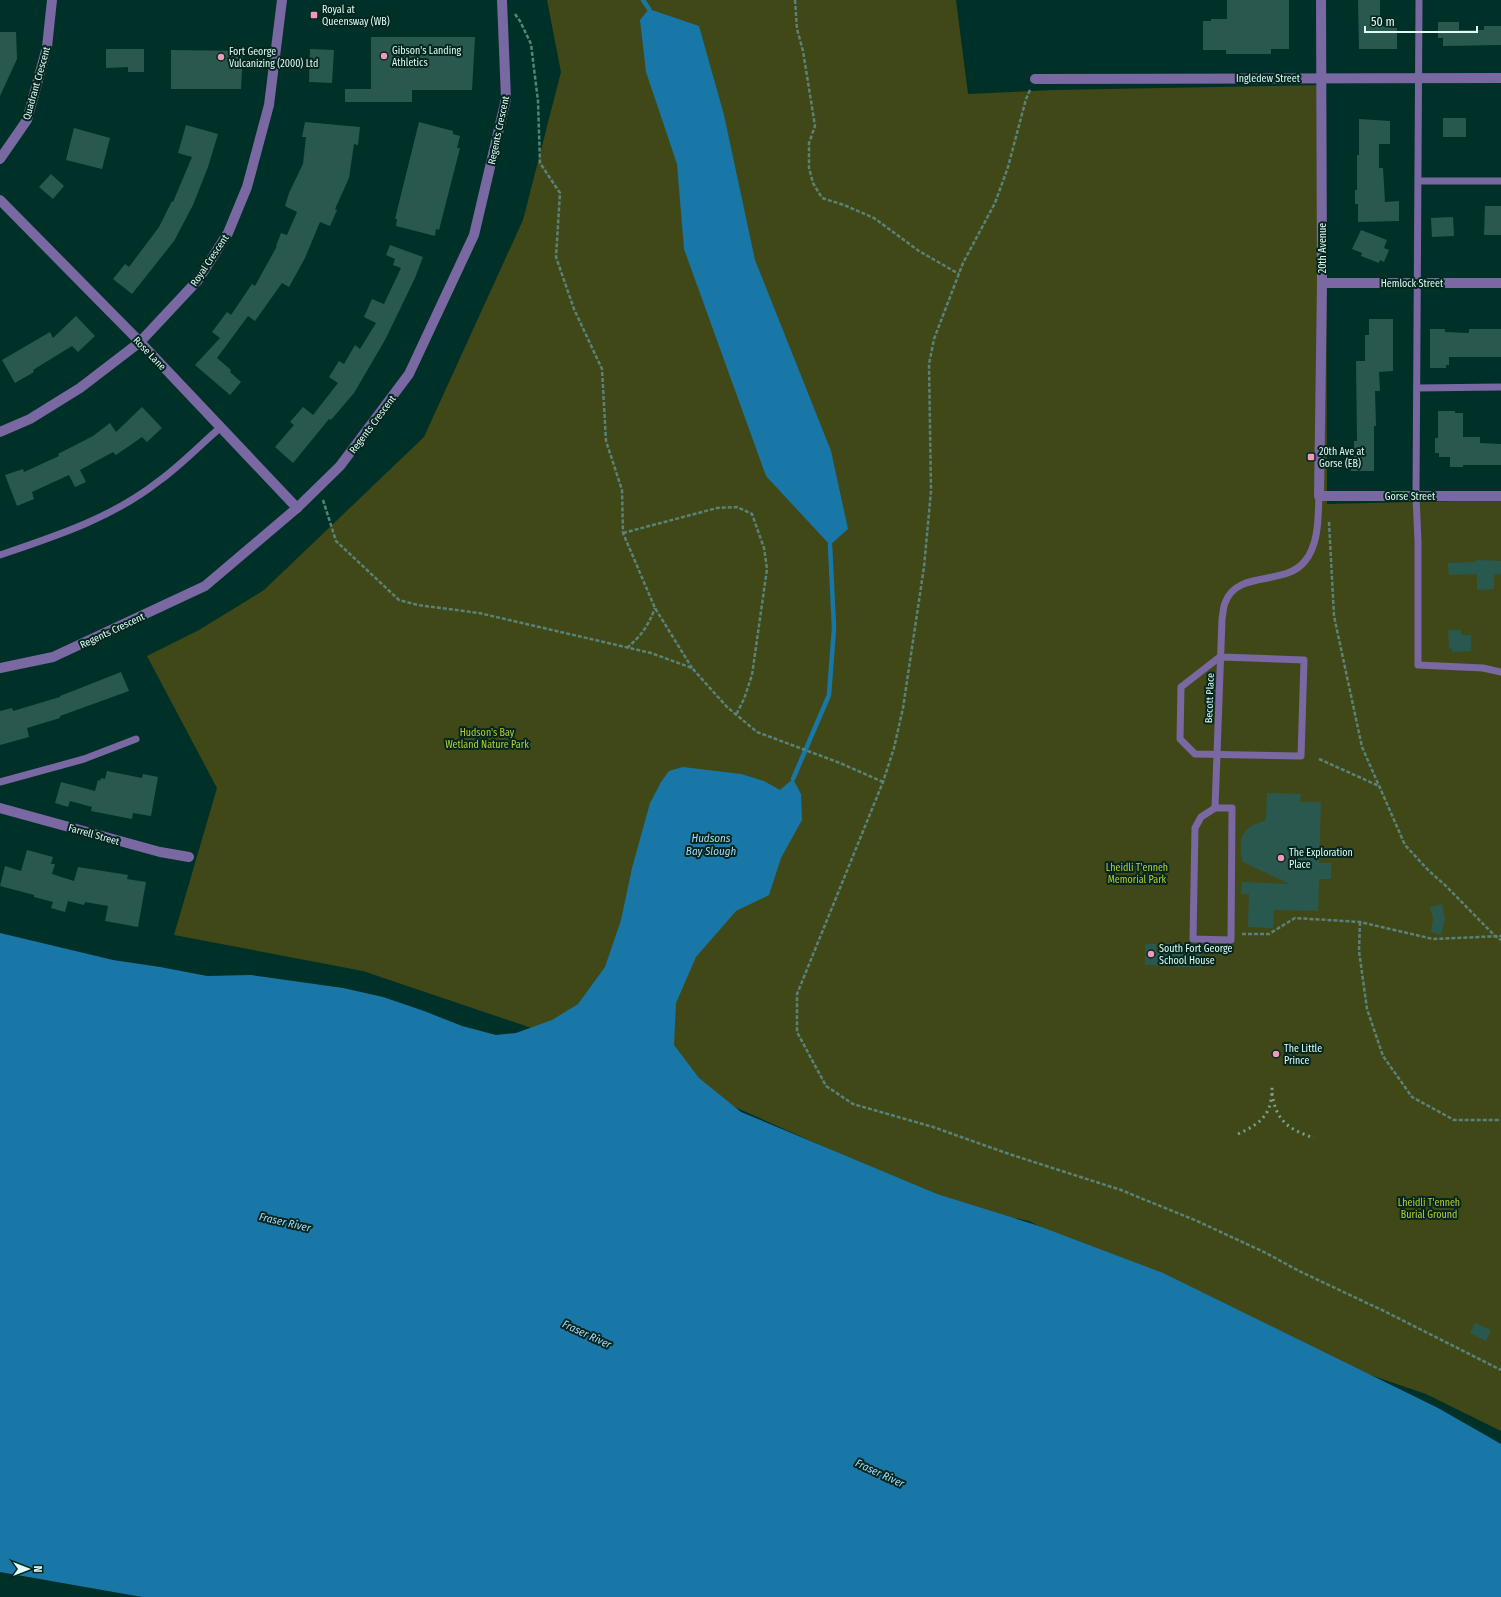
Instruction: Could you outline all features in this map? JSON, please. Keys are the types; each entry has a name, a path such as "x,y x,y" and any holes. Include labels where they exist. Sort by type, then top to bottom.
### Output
{"street":[{"name":"Quadrant Crescent","path":"0,159 27,120 47,47 52,0"},
{"name":"Royal Crescent","path":"0,432 30,419 80,388 140,342 198,280 228,233 247,187 269,105 282,0"},
{"name":"Regents Crescent","path":"0,668 53,657 205,586 297,508 340,466 410,374 474,235 506,99 502,0"},
{"name":"20th Avenue","path":"1319,496 1322,283 1321,0"},
{"name":"Ingledew Street","path":"1035,79 1501,78"},
{"name":"Rose Lane","path":"0,200 140,342 297,508"},
{"name":"Hemlock Street","path":"1322,283 1501,283"},
{"name":"Gorse Street","path":"1319,496 1501,496"},
{"name":"Farrell Street","path":"0,808 160,852 189,857"}],"lane":[{"path":"1418,0 1419,181 1416,496 1418,542 1418,665 1483,668 1501,672"},
{"path":"1419,181 1501,181"},
{"path":"1417,388 1501,387"},
{"path":"0,555 87,524 121,506 159,482 221,427"},
{"name":"Becott Place","path":"1216,808 1222,618 1225,603 1232,592 1243,584 1253,580 1278,576 1293,571 1305,562 1312,549 1316,532 1319,496"},
{"path":"1221,656 1304,660 1301,756 1195,754 1180,739 1181,687 1221,656"},
{"path":"0,782 84,759 136,739"},
{"path":"1216,808 1232,808 1231,940 1193,939 1195,828 1201,817 1216,808"}],"path":[{"path":"794,0 796,29 802,51 815,126 810,143 809,168 813,183 822,198 844,205 874,218 919,251 959,274"},
{"path":"512,10 520,21 531,44 538,101 540,163 560,193 556,257 574,309 602,369 606,441 622,490 623,533 655,608 692,668 727,708 758,732 840,763 883,782"},
{"path":"1035,79 1026,99 1008,167 995,203 959,274 936,332 929,364 931,491 928,527 919,603 903,708 894,748 883,782 797,994 797,1032 826,1086 852,1104 933,1126 1009,1154 1114,1188 1266,1253 1299,1271 1386,1312 1501,1370"},
{"path":"314,491 323,499 336,541 398,600 418,605 479,612 651,653 692,668"},
{"path":"623,533 717,508 736,507 752,514 764,548 767,569 752,675 744,699 736,715"},
{"path":"1327,517 1330,524 1334,616 1362,747 1405,845 1428,871 1446,886 1501,940"},
{"path":"626,648 639,637 649,624 655,608"},
{"path":"1319,759 1380,786"},
{"path":"1242,934 1269,934 1295,918 1360,922 1433,939 1501,936"},
{"path":"1360,922 1359,951 1367,1009 1383,1056 1412,1097 1454,1120 1501,1120"}],"green space":[{"name":"Lheidli T'enneh Memorial Park","path":"547,0 956,0 968,94 1054,90 1326,85 1327,504 1501,500 1501,1431 1426,1394 1262,1338 1029,1221 957,1206 638,1064 363,971 174,935 217,788 147,656 199,630 264,590 424,437 523,220 561,72"}],"water":[{"path":"649,9 699,26 724,115 755,260 831,451 848,529 830,545 766,476 684,249 677,164 646,72 640,20"},
{"name":"Fraser River","path":"683,767 741,774 764,781 780,790 793,779 801,794 802,820 781,858 769,895 736,911 696,957 676,1003 674,1045 699,1078 741,1112 937,1194 1036,1225 1163,1273 1438,1408 1501,1444 1501,1597 142,1597 0,1572 0,933 113,960 207,976 251,975 343,988 383,997 462,1026 496,1035 516,1033 552,1020 578,1004 605,967 621,920 632,868 650,803 661,782 669,771"}],"building":[{"path":"1227,0 1289,0 1289,49 1271,49 1271,54 1226,54 1226,50 1203,50 1203,21 1211,21 1211,19 1227,19"},
{"path":"1358,0 1380,0 1380,26 1397,28 1397,49 1359,49"},
{"path":"1438,22 1459,22 1459,30 1484,30 1484,26 1501,26 1501,45 1443,46 1443,38 1438,38"},
{"path":"0,32 16,32 17,59 0,96"},
{"path":"371,37 475,37 472,90 412,90 412,102 345,102 345,89 371,89"},
{"path":"106,49 144,49 144,72 128,72 128,67 106,68"},
{"path":"310,49 334,50 332,83 309,82"},
{"path":"171,50 243,51 241,89 171,89"},
{"path":"1443,118 1466,118 1466,137 1443,137"},
{"path":"1359,119 1390,121 1390,144 1379,144 1379,168 1383,168 1385,202 1399,201 1399,221 1358,222 1358,204 1355,204 1355,190 1357,190 1357,155 1359,155"},
{"path":"305,122 360,127 358,145 354,144 349,178 335,209 337,210 330,226 320,222 305,258 289,287 282,283 255,321 248,316 217,358 231,370 230,372 241,382 230,395 195,365 220,338 212,332 227,312 231,315 252,284 255,286 277,246 281,233 287,235 297,212 285,206 289,193 303,164 306,137 302,137"},
{"path":"419,122 453,131 453,134 460,136 457,148 460,148 439,230 436,229 435,236 396,226 397,219 395,219"},
{"path":"186,125 218,134 208,167 193,205 174,241 132,294 113,279 125,264 129,267 159,227 172,201 173,202 192,157 178,153"},
{"path":"74,128 110,138 102,169 66,160"},
{"path":"51,174 64,186 53,199 39,187"},
{"path":"1485,206 1501,206 1501,235 1484,235"},
{"path":"1453,217 1454,236 1432,237 1431,218"},
{"path":"1361,230 1387,240 1384,248 1389,250 1384,262 1380,260 1379,263 1361,256 1362,253 1352,249"},
{"path":"390,245 423,257 415,278 385,340 354,393 331,420 329,419 293,463 275,447 294,425 290,422 303,407 313,415 338,383 329,377 339,361 344,364 355,345 360,349 376,323 364,317 372,299 384,304 401,268 393,265 395,259 386,255"},
{"path":"76,316 95,336 78,352 72,346 15,383 2,360 50,332 53,338"},
{"path":"1369,319 1393,319 1393,371 1379,372 1380,391 1375,391 1376,426 1374,426 1374,471 1351,471 1351,448 1354,448 1354,441 1357,441 1356,361 1365,361 1365,335 1369,335"},
{"path":"1430,329 1445,329 1445,332 1469,333 1469,329 1501,329 1501,357 1449,357 1449,365 1446,365 1446,368 1430,368"},
{"path":"142,407 162,428 147,442 142,437 116,455 113,452 80,470 86,482 75,487 69,475 32,492 34,499 17,506 5,475 23,469 24,472 59,456 58,454 93,436 110,423 116,432"},
{"path":"1438,411 1455,411 1455,413 1463,413 1463,437 1480,437 1480,443 1501,444 1501,465 1463,465 1463,467 1450,467 1450,457 1439,457 1439,453 1435,453 1435,438 1438,438"},
{"path":"1476,560 1501,561 1501,574 1494,575 1494,589 1477,590 1477,574 1449,575 1448,563 1476,562"},
{"path":"1448,630 1461,630 1461,635 1471,635 1471,651 1452,652 1452,648 1449,649"},
{"path":"121,672 129,691 60,716 60,718 27,728 29,737 0,745 0,711 12,708 13,711 60,697"},
{"path":"107,771 142,778 143,774 158,777 151,816 133,813 132,819 91,811 92,807 70,801 68,807 55,803 61,782 95,791 98,780 100,781 101,778 105,779"},
{"name":"The Exploration Place","path":"1267,793 1301,794 1300,802 1321,802 1319,863 1331,863 1331,879 1319,879 1318,911 1274,910 1273,928 1248,927 1249,894 1241,894 1242,882 1289,884 1243,862 1241,854 1241,839 1246,830 1251,826 1266,820"},
{"path":"27,850 53,857 51,864 55,864 52,874 74,881 78,867 128,875 127,879 146,882 138,927 105,921 108,906 85,902 84,905 68,901 65,912 51,908 53,902 34,897 34,895 0,886 5,866 21,871"},
{"path":"1442,904 1445,919 1441,935 1431,932 1433,919 1430,907"},
{"path":"1145,944 1156,944 1156,950 1201,949 1202,967 1145,965"},
{"path":"1475,1323 1491,1330 1486,1341 1470,1333"}],"waterway":[{"name":"Hudsons Bay Slough","path":"643,0 649,9"},
{"name":"Hudsons Bay Slough","path":"793,779 829,695 834,628 830,545"}],"railway":[{"path":"1238,1134 1253,1126 1268,1111 1272,1096 1272,1087"},
{"path":"1272,1093 1277,1111 1285,1123 1297,1131 1314,1138"}],"place":[{"name":"Royal at Queensway (WB)","path":"314,15"},
{"name":"Gibson's Landing Athletics","path":"384,56"},
{"name":"Fort George Vulcanizing (2000) Ltd","path":"221,57"},
{"name":"20th Ave at Gorse (EB)","path":"1311,457"},
{"name":"The Exploration Place","path":"1281,858"},
{"name":"South Fort George School House","path":"1151,954"},
{"name":"The Little Prince","path":"1276,1054"}],"park label":[{"name":"Hudson's Bay Wetland Nature Park","path":"487,738"},
{"name":"Lheidli T'enneh Burial Ground","path":"1429,1208"}]}
